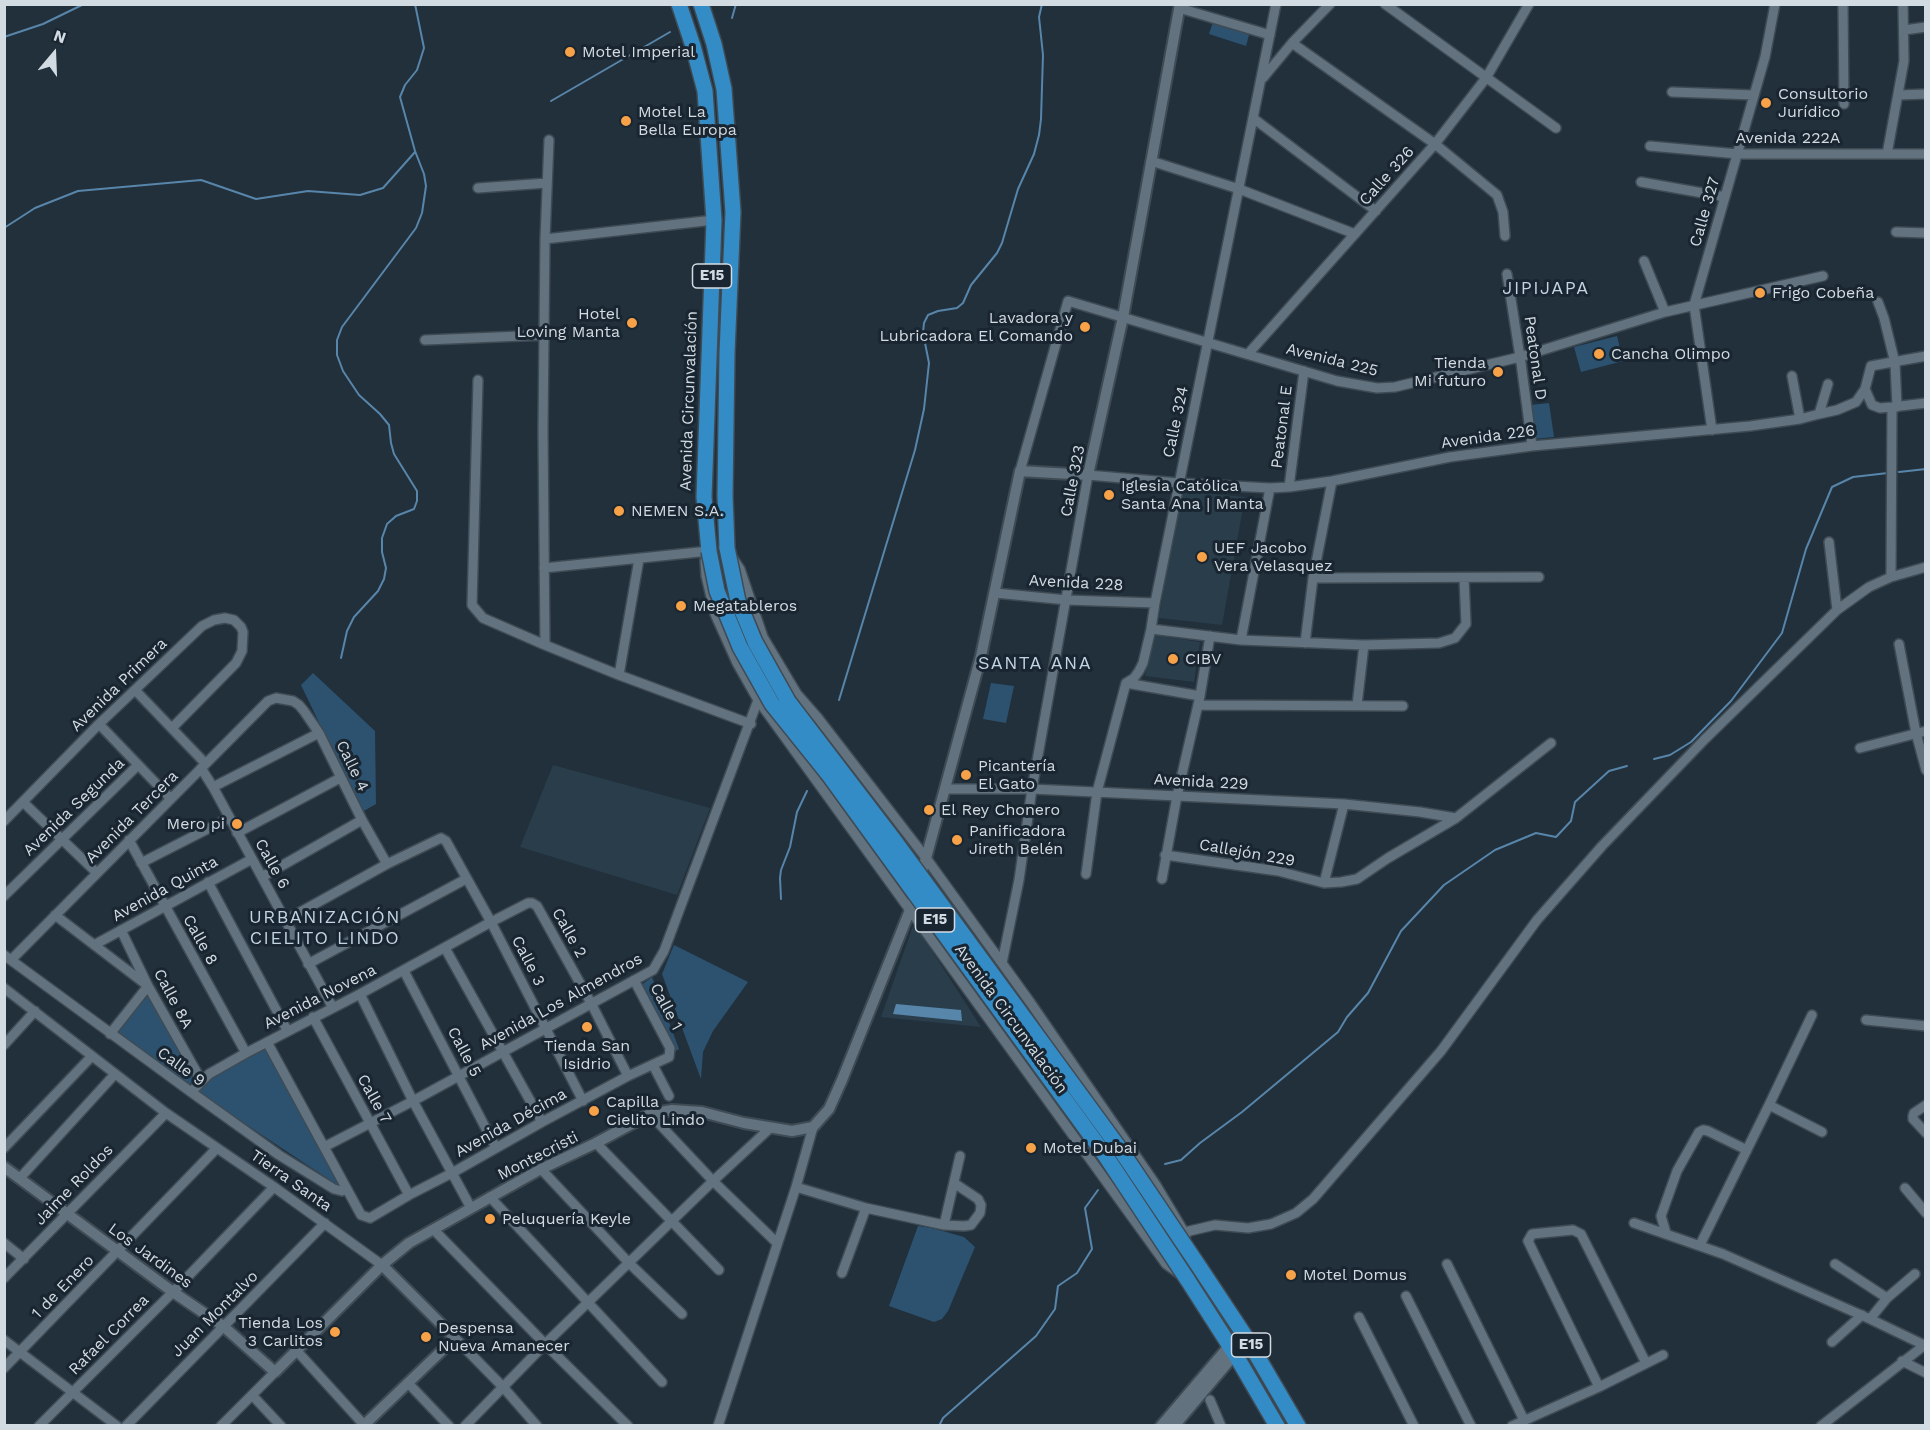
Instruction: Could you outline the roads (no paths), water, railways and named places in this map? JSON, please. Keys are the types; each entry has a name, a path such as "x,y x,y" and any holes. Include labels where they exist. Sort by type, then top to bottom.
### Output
{"highway":[{"name":"Avenida Circunvalación","path":"679,4 705,91 714,220 704,497 709,551 717,591 736,638 772,704 836,784 1105,1155 1233,1349 1277,1425"},
{"name":"Avenida Circunvalación","path":"701,4 714,44 724,88 732,212 727,353 725,496 727,548 738,601 755,642 788,700 894,840 1092,1111 1249,1342 1298,1425"},
{"path":"713,244 732,244"}],"street":[{"name":"Calle 324","path":"1086,874 1097,792 1126,683 1134,678 1143,663 1151,629 1276,4"},
{"path":"1261,80 1292,43 1330,4"},
{"path":"1385,4 1556,128"},
{"name":"Calle 326","path":"1248,354 1435,144 1486,78 1529,4"},
{"name":"Calle 327","path":"1712,430 1694,305 1765,57 1775,4"},
{"path":"1843,4 1844,104"},
{"path":"1887,154 1904,61 1903,4"},
{"path":"1179,6 1270,35"},
{"name":"Calle 323","path":"1002,963 1019,880 1032,789 1088,475 1123,317 1179,6"},
{"path":"1904,30 1926,27"},
{"path":"1292,43 1435,144 1497,195 1503,212 1505,236"},
{"path":"1672,92 1754,95"},
{"path":"1899,95 1926,94"},
{"path":"1253,118 1376,211"},
{"path":"545,645 544,335 549,140"},
{"name":"Avenida 222A","path":"1650,146 1738,154 1926,154"},
{"path":"1151,161 1239,189 1355,234"},
{"path":"1641,182 1725,197"},
{"path":"478,188 547,183"},
{"path":"545,239 714,220"},
{"path":"1896,232 1926,233"},
{"path":"1644,261 1665,312"},
{"name":"Peatonal D","path":"1507,274 1532,446"},
{"name":"Avenida 225","path":"1020,471 1068,301 1336,381 1377,388 1395,387 1520,357 1665,312 1823,276"},
{"path":"1878,302 1895,363 1891,577"},
{"path":"426,340 544,335"},
{"path":"1926,356 1871,366 1865,389 1872,405 1880,408 1926,403"},
{"name":"Peatonal E","path":"1289,487 1304,371"},
{"path":"1792,376 1800,418"},
{"path":"478,380 472,605 483,618 545,645 751,724"},
{"path":"1819,414 1828,384"},
{"name":"Avenida 226","path":"1088,475 1179,483 1289,487 1332,481 1450,457 1532,446 1712,430 1800,418 1848,406 1856,402 1865,389"},
{"path":"718,1425 796,1187 813,1126 829,1109 910,910 981,657 1020,471 1088,475"},
{"path":"1305,643 1313,578 1332,481"},
{"path":"1242,640 1270,488"},
{"path":"1829,542 1837,610"},
{"name":"Avenida Circunvalación","path":"727,548 740,569 763,637 797,694 926,858 1093,1091 1185,1232 1200,1268"},
{"path":"544,568 709,551"},
{"name":"Avenida Circunvalación","path":"709,551 705,561 706,576 716,614 737,663 759,700 1166,1264 1187,1279"},
{"path":"619,675 639,559"},
{"path":"1185,1232 1215,1225 1248,1228 1271,1224 1296,1213 1313,1199 1441,1051 1537,920 1602,846 1704,740 1837,610 1869,587 1891,577 1926,567"},
{"path":"1313,578 1539,578"},
{"path":"1151,629 1242,640 1364,645 1439,643 1455,638 1466,624 1464,578"},
{"name":"Avenida 228","path":"995,593 1067,600 1155,603"},
{"name":"Avenida Primera","path":"4,820 99,724 202,626 214,620 225,618 234,620 240,627 243,643 236,663 172,728"},
{"path":"1162,879 1210,636"},
{"path":"1899,644 1921,732 1926,770"},
{"path":"1357,705 1364,645"},
{"path":"1126,683 1199,700 1300,707 1403,706"},
{"name":"Calle 6","path":"135,690 172,728 203,766 333,1008"},
{"name":"Calle 4","path":"276,698 286,699 299,705 319,733 340,778 387,864"},
{"name":"Avenida Tercera","path":"8,958 55,915 268,701 276,698"},
{"name":"Avenida Los Almendros","path":"324,1147 413,1101 652,969 664,951 759,700"},
{"path":"99,724 171,799"},
{"path":"1860,748 1921,732"},
{"path":"213,787 319,733"},
{"path":"1344,804 1324,883 1357,879 1456,818 1551,743"},
{"name":"Avenida Segunda","path":"4,896 138,765"},
{"path":"237,833 340,778"},
{"name":"Avenida 229","path":"945,789 1032,789 1344,804 1456,818"},
{"path":"23,801 97,873"},
{"path":"141,863 229,818"},
{"path":"262,877 362,820"},
{"name":"Calle 3","path":"387,864 441,838 446,841 491,922 583,1101"},
{"name":"Calle 8","path":"129,840 246,1053"},
{"name":"Callejón 229","path":"1166,855 1278,871 1324,883"},
{"name":"Avenida Quinta","path":"94,945 252,859"},
{"path":"286,920 387,864"},
{"path":"308,964 466,879"},
{"path":"208,882 287,1030"},
{"name":"Avenida Novena","path":"191,1092 201,1080 287,1030 404,971 491,922 532,903"},
{"name":"Calle 2","path":"532,903 537,906 591,1003 628,1076"},
{"path":"55,915 148,986 110,1034"},
{"name":"Calle 8A","path":"121,930 148,986 201,1080"},
{"path":"445,948 542,1122"},
{"name":"Calle 9","path":"8,958 279,1155 328,1186 338,1191 346,1189"},
{"name":"Calle 5","path":"404,971 496,1148"},
{"name":"Calle 1","path":"634,980 670,1048"},
{"name":"Tierra Santa","path":"4,988 166,1113 274,1186 382,1266 503,1387 537,1425"},
{"path":"360,994 413,1101 471,1208"},
{"path":"4,1045 35,1011"},
{"path":"1700,1245 1812,1015"},
{"name":"Calle 7","path":"313,1017 410,1195"},
{"path":"1866,1020 1926,1026"},
{"path":"267,1042 346,1189"},
{"name":"Avenida Décima","path":"346,1189 361,1215 370,1218 542,1122 669,1057 670,1048"},
{"path":"4,1148 92,1056"},
{"path":"653,1065 669,1096"},
{"path":"20,1178 115,1074"},
{"path":"1769,1105 1822,1132"},
{"path":"1926,1105 1914,1113 1913,1119 1926,1133"},
{"name":"Montecristi","path":"221,1425 382,1266 409,1243 541,1169 650,1114 672,1110 702,1112 769,1129 792,1131 813,1126"},
{"name":"Jaime Roldos","path":"4,1278 166,1113"},
{"path":"650,1114 777,1243"},
{"path":"465,1425 713,1180 769,1129"},
{"path":"1666,1233 1661,1216 1677,1171 1699,1132 1708,1131 1747,1150"},
{"path":"596,1143 719,1270"},
{"name":"1 de Enero","path":"4,1368 120,1251 217,1148"},
{"path":"944,1224 960,1156"},
{"name":"Los Jardines","path":"4,1167 173,1292 223,1326 274,1372"},
{"path":"541,1169 629,1263 682,1314"},
{"path":"796,1187 906,1218 944,1224 971,1225 980,1213 981,1205 978,1199 954,1183"},
{"name":"Rafael Correa","path":"39,1425 173,1292 274,1186"},
{"path":"1905,1188 1926,1213"},
{"path":"490,1197 662,1382"},
{"path":"842,1273 866,1208"},
{"name":"Juan Montalvo","path":"126,1425 325,1223"},
{"path":"1634,1223 1700,1245 1925,1344 1821,1425"},
{"path":"434,1230 628,1425"},
{"path":"1599,1387 1528,1241 1532,1234 1573,1230 1581,1234 1646,1363"},
{"path":"4,1243 24,1259"},
{"path":"1447,1264 1524,1420"},
{"path":"1835,1264 1887,1298"},
{"path":"1832,1342 1866,1317 1915,1274"},
{"path":"1406,1296 1471,1425"},
{"path":"1359,1317 1414,1425"},
{"path":"297,1350 364,1425 455,1338"},
{"path":"4,1340 117,1425"},
{"path":"1161,1425 1233,1349"},
{"path":"1174,1425 1233,1349"},
{"path":"1512,1425 1599,1387 1662,1355"},
{"path":"1902,1361 1926,1373"},
{"path":"408,1383 449,1425"},
{"path":"252,1395 280,1425"},
{"path":"1210,1400 1221,1425"}],"waterway":[{"path":"4,37 43,24 84,4"},
{"path":"341,658 347,631 354,617 378,591 384,579 386,568 382,552 382,538 387,524 396,516 414,509 417,501 417,491 394,454 389,425 359,395 343,371 337,355 337,340 342,327 416,228 422,213 426,186 424,174 400,97 405,85 417,70 424,48 415,4"},
{"path":"732,18 736,4"},
{"path":"839,700 915,450 924,409 929,363 923,333 924,323 928,315 957,308 963,303 971,285 997,253 1018,189 1034,154 1041,119 1043,55 1039,17 1042,4"},
{"path":"551,101 670,32"},
{"path":"4,228 35,208 78,191 201,180 256,199 308,191 360,195 383,188 415,152"},
{"path":"1899,472 1926,469"},
{"path":"1654,759 1670,755 1691,742 1731,701 1782,633 1806,549 1832,487 1853,477 1888,473"},
{"path":"1165,1164 1181,1160 1338,1032 1347,1017 1368,993 1401,931 1444,885 1495,850 1536,833 1556,837 1571,821 1575,802 1609,771 1627,766"},
{"path":"781,899 781,870 790,847 797,812 807,791"},
{"path":"939,1426 943,1418 1036,1336 1055,1309 1058,1286 1077,1273 1092,1249 1085,1208 1098,1190"}],"place":[{"name":"Motel Imperial","path":"570,52"},
{"name":"Consultorio Jurídico","path":"1766,103"},
{"name":"Motel La Bella Europa","path":"626,121"},
{"name":"Frigo Cobeña","path":"1760,293"},
{"name":"Hotel Loving Manta","path":"632,323"},
{"name":"Lavadora y Lubricadora El Comando","path":"1085,327"},
{"name":"Cancha Olimpo","path":"1599,354"},
{"name":"Tienda Mi futuro","path":"1498,372"},
{"name":"Iglesia Católica Santa Ana | Manta","path":"1109,495"},
{"name":"NEMEN S.A.","path":"619,511"},
{"name":"UEF Jacobo Vera Velasquez","path":"1202,557"},
{"name":"Megatableros","path":"681,606"},
{"name":"CIBV","path":"1173,659"},
{"name":"Picantería El Gato","path":"966,775"},
{"name":"El Rey Chonero","path":"929,810"},
{"name":"Mero pi","path":"237,824"},
{"name":"Panificadora Jireth Belén","path":"957,840"},
{"name":"Tienda San Isidrio","path":"587,1027"},
{"name":"Capilla Cielito Lindo","path":"594,1111"},
{"name":"Motel Dubai","path":"1031,1148"},
{"name":"Peluquería Keyle","path":"490,1219"},
{"name":"Motel Domus","path":"1291,1275"},
{"name":"Tienda Los 3 Carlitos","path":"335,1332"},
{"name":"Despensa Nueva Amanecer","path":"426,1337"}],"district":[{"name":"JIPIJAPA","path":"1546,289"},
{"name":"SANTA ANA","path":"1035,664"},
{"name":"URBANIZACIÓN CIELITO LINDO","path":"325,928"}]}
